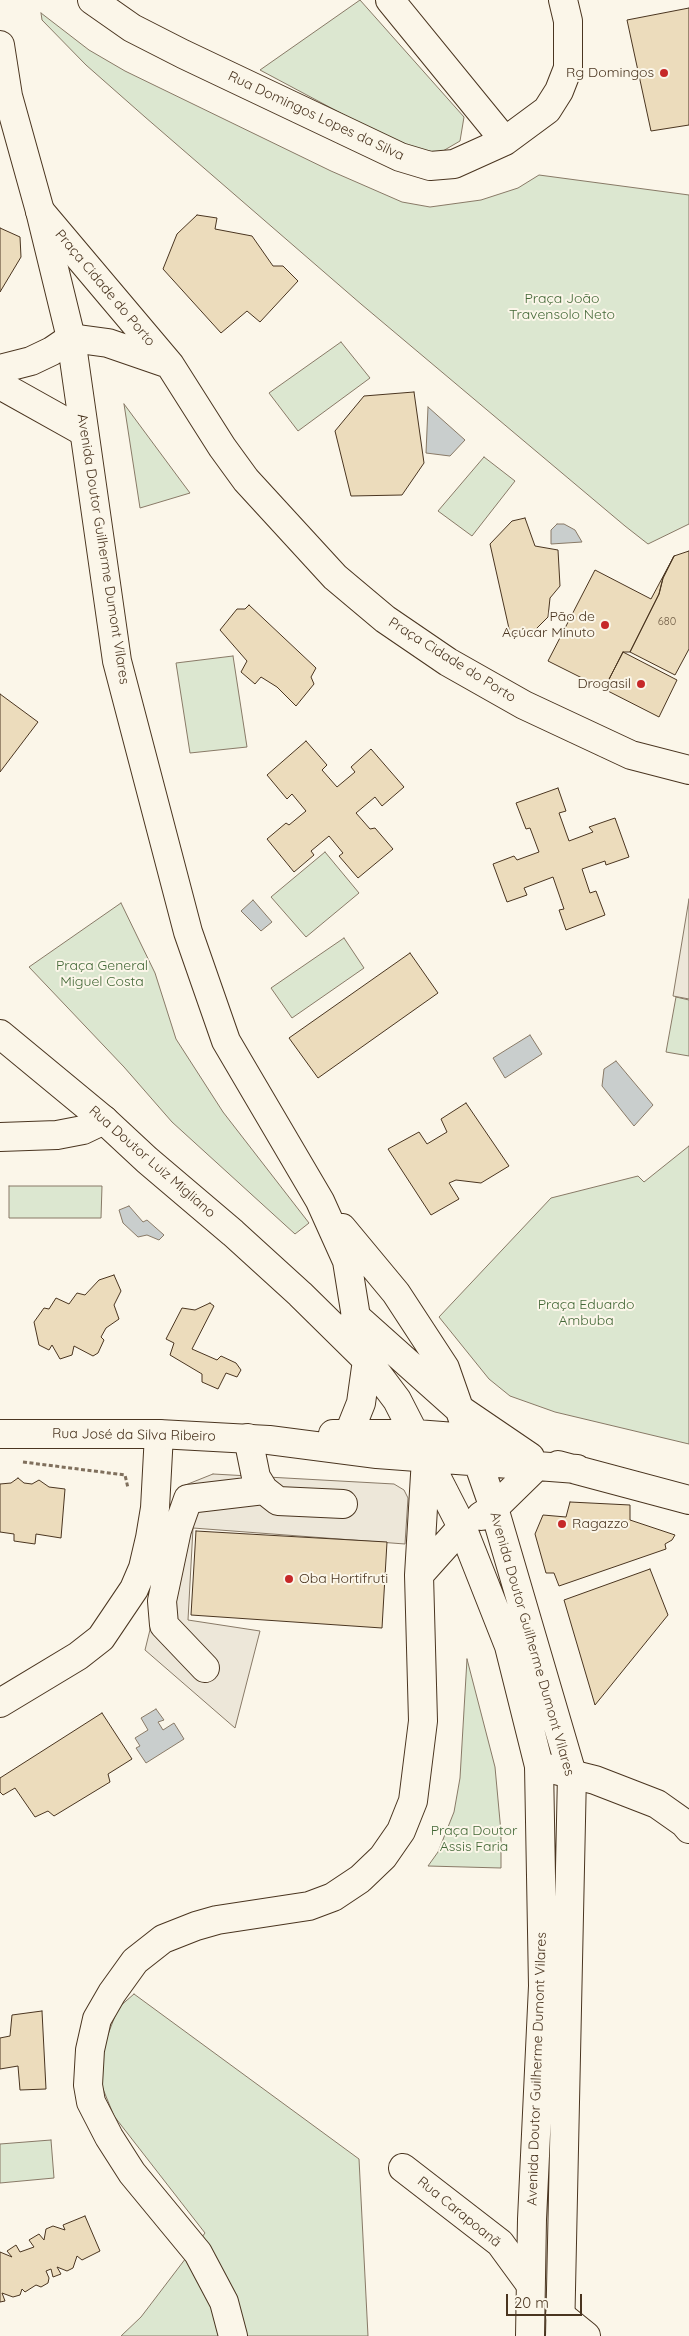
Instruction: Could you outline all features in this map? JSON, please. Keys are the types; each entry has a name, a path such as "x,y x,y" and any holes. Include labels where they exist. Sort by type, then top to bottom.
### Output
{"main road":[{"name":"Rua Domingos Lopes da Silva","path":"92,0 132,28 183,54 400,157 430,166 454,164 506,141 547,110 559,91 568,68 568,21 563,0"},
{"path":"390,0 506,141"},
{"name":"Avenida Doutor Guilherme Dumont Vilares","path":"0,45 8,96 40,211 71,338 118,661 188,932 226,1041 320,1202 347,1261 356,1317 458,1408"},
{"name":"Praça Cidade do Porto","path":"40,211 170,365 222,447 246,480 335,578 385,619 448,662 524,705 631,755 689,770"},
{"path":"0,369 31,361 52,351 71,338"},
{"name":"Praça Cidade do Porto","path":"71,338 108,343 170,365"},
{"path":"0,384 84,432"},
{"name":"Rua Doutor Luiz Migliano","path":"0,1034 104,1120 300,1294 367,1360"},
{"path":"0,1137 57,1135 83,1130 104,1120"},
{"name":"Avenida Doutor Guilherme Dumont Vilares","path":"320,1202 396,1293 444,1368 494,1508 572,1774 560,2325"},
{"name":"Rua Doutor Luiz Migliano","path":"300,1294 356,1317"},
{"path":"349,1433 361,1403 367,1360 356,1317"},
{"name":"Avenida Doutor Guilherme Dumont Vilares","path":"367,1360 397,1400 462,1527 509,1646 539,1766 543,1986 530,2284 530,2336"},
{"path":"458,1408 533,1462"},
{"name":"Rua José da Silva Ribeiro","path":"258,1439 349,1433 421,1446"},
{"name":"Rua José da Silva Ribeiro","path":"0,1434 159,1434 258,1439 377,1454 421,1446"},
{"path":"0,1703 78,1656 101,1638 134,1589 143,1568 155,1508 159,1434"},
{"path":"258,1439 256,1477 264,1490 278,1502 343,1504"},
{"path":"233,2336 224,2302 198,2254 132,2173 109,2137 91,2102 88,2085 89,2059 97,2019 135,1960 163,1939 217,1920 310,1906 333,1896 360,1880 383,1857 401,1831 414,1801 423,1721 419,1575 421,1446 473,1450 577,1469 689,1500"},
{"path":"419,1575 462,1527 494,1508 533,1462"},
{"path":"205,1668 164,1625 162,1601 177,1530 188,1499 264,1490"},
{"path":"539,1766 618,1788 656,1804 684,1823 689,1829"},
{"name":"Rua Carapoanã","path":"403,2168 500,2243 530,2284"},
{"path":"560,2325 586,2336"}],"path":[{"path":"19,1462 125,1476 129,1492"}],"green space":[{"path":"360,0 464,117 460,141 436,155 393,141 260,70"},
{"name":"Praça João Travensolo Neto","path":"41,13 89,50 125,71 331,171 402,202 430,207 481,200 518,188 539,175 689,195 689,524 648,544 625,526 361,304 145,117 86,65 42,20"},
{"path":"341,342 370,378 298,431 269,393"},
{"path":"124,404 184,485 190,493 140,508"},
{"path":"484,457 515,481 472,536 438,511"},
{"path":"233,656 247,747 190,753 176,663"},
{"path":"325,852 359,893 306,937 271,897"},
{"name":"Praça General Miguel Costa","path":"121,903 155,973 176,1039 223,1112 309,1223 295,1234 172,1122 124,1067 29,967"},
{"path":"344,938 364,968 292,1018 271,988"},
{"path":"676,997 689,1000 689,1056 666,1052"},
{"name":"Praça Eduardo Ambuba","path":"689,1146 689,1444 555,1412 510,1396 489,1379 439,1317 551,1198 638,1176 644,1182"},
{"path":"9,1186 102,1186 101,1218 9,1218"},
{"name":"Praça Doutor Assis Faria","path":"467,1659 495,1767 501,1832 501,1868 428,1866 438,1852 454,1812 460,1778"},
{"path":"134,1994 359,2159 368,2336 121,2336 141,2317 205,2233 114,2116 101,2084 101,2053 118,2008"},
{"path":"51,2140 54,2178 0,2183 0,2144"}],"shaded area":[{"path":"428,407 465,440 450,456 426,453"},
{"path":"557,524 564,524 575,530 582,542 551,544 551,530"},
{"path":"689,899 689,999 673,996"},
{"path":"253,900 272,922 261,931 241,911"},
{"path":"530,1035 542,1054 505,1078 493,1058"},
{"path":"616,1061 653,1105 634,1126 602,1086 604,1069"},
{"path":"129,1206 143,1222 147,1220 164,1235 159,1240 147,1235 138,1237 123,1223 119,1210"},
{"path":"213,1474 394,1484 404,1490 408,1498 405,1544 193,1528 188,1620 260,1631 235,1728 145,1650 180,1508 183,1486"},
{"path":"156,1709 164,1720 158,1722 163,1730 174,1723 184,1739 146,1763 136,1748 140,1746 135,1738 148,1730 141,1718"}],"building":[{"name":"Rg Domingos","path":"689,8 689,125 651,131 627,20"},
{"path":"197,215 217,218 215,229 252,236 273,266 283,266 298,281 260,322 247,311 221,333 163,269 177,234"},
{"path":"0,228 20,237 21,257 0,292"},
{"path":"414,392 424,463 402,495 351,496 335,431 364,396"},
{"path":"525,518 535,546 558,550 560,586 550,598 548,617 529,636 510,633 490,544 512,521"},
{"path":"689,551 689,649 675,675 630,652 659,594 663,578 674,556"},
{"name":"Pão de Açúcar Minuto","path":"674,556 663,578 659,594 630,652 623,652 604,689 548,661 595,570 651,599"},
{"path":"249,605 316,668 311,677 314,684 296,706 277,687 261,677 255,684 241,672 247,661 220,630 237,609 245,609"},
{"name":"Drogasil","path":"623,652 677,680 659,717 604,689"},
{"path":"0,694 38,722 0,772"},
{"path":"306,741 327,765 322,770 337,787 355,772 351,767 371,749 404,787 382,806 375,797 356,813 370,829 375,828 393,849 358,878 339,856 343,853 329,836 311,851 314,855 294,872 267,839 286,823 289,825 306,811 292,794 287,799 267,775"},
{"path":"558,788 566,811 559,813 569,841 593,832 589,827 615,818 629,857 606,865 605,861 582,869 590,893 596,891 605,915 566,930 559,910 564,909 553,877 524,888 527,895 507,902 493,864 514,856 517,860 539,852 530,828 526,829 516,803"},
{"path":"410,953 438,993 318,1078 289,1038"},
{"path":"466,1103 509,1166 481,1183 456,1180 449,1183 459,1199 431,1215 388,1149 419,1132 427,1144 447,1132 441,1119"},
{"path":"114,1275 121,1291 114,1305 119,1319 106,1328 101,1337 104,1340 98,1353 93,1356 74,1346 72,1355 60,1359 52,1345 49,1350 39,1345 34,1322 44,1308 49,1309 56,1298 69,1304 77,1293 85,1295 99,1280"},
{"path":"210,1303 214,1306 192,1349 217,1360 221,1356 236,1363 241,1370 237,1377 226,1373 218,1389 202,1382 202,1374 170,1355 174,1343 166,1339 182,1308 195,1310"},
{"path":"18,1478 24,1483 32,1484 39,1480 49,1487 65,1489 61,1538 36,1534 35,1544 14,1541 14,1534 0,1532 0,1484 11,1483"},
{"path":"570,1502 630,1505 630,1520 675,1535 672,1540 665,1544 666,1549 559,1586 554,1573 546,1573 535,1534 543,1515 566,1517"},
{"name":"Oba Hortifruti","path":"196,1531 387,1542 382,1628 191,1615"},
{"path":"650,1569 668,1615 595,1705 564,1600"},
{"path":"102,1713 132,1759 108,1774 110,1782 54,1816 48,1811 35,1817 15,1788 3,1795 0,1792 0,1778"},
{"path":"42,2011 46,2089 20,2090 18,2066 0,2069 0,2038 10,2036 12,2015"},
{"path":"85,2216 100,2251 82,2260 77,2256 73,2268 67,2271 57,2267 61,2274 53,2277 51,2269 46,2271 49,2278 48,2283 41,2287 36,2285 25,2292 22,2289 20,2295 13,2297 2,2293 5,2301 0,2302 0,2252 12,2257 7,2251 16,2245 20,2252 34,2247 29,2240 39,2234 44,2240 46,2229 53,2226 65,2230 63,2225"}],"place":[{"name":"Rg Domingos","path":"664,73"},
{"name":"Pão de Açúcar Minuto","path":"605,625"},
{"name":"Drogasil","path":"641,684"},
{"name":"Ragazzo","path":"562,1524"},
{"name":"Oba Hortifruti","path":"289,1579"}]}
